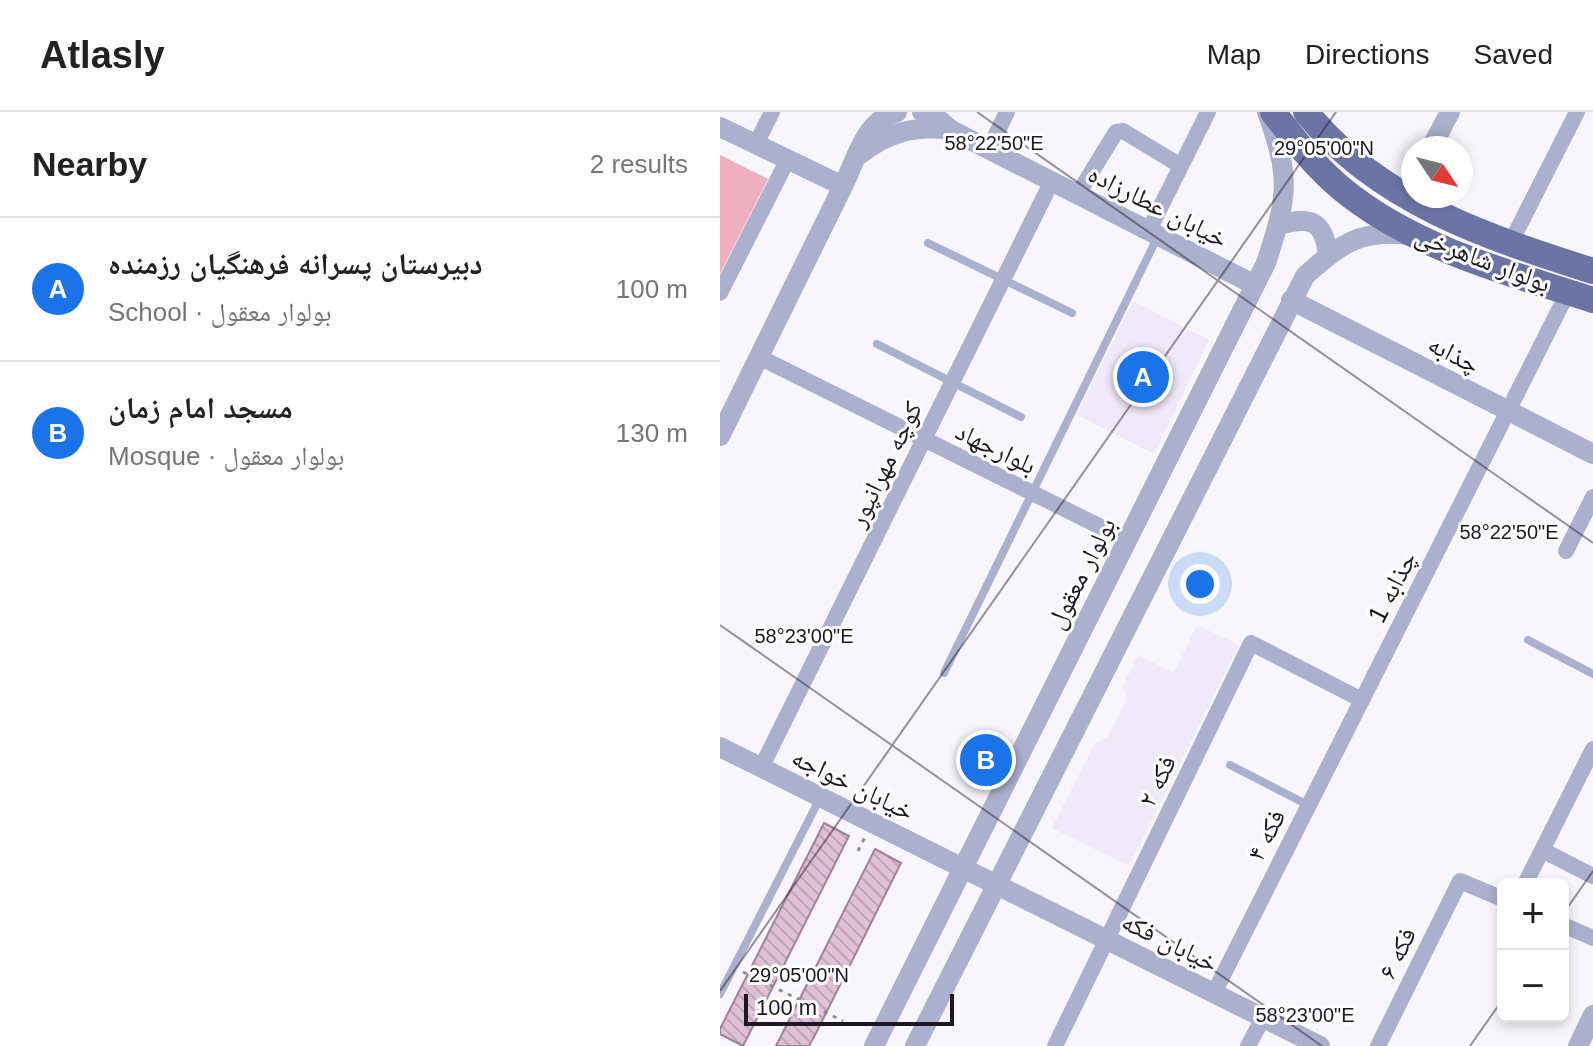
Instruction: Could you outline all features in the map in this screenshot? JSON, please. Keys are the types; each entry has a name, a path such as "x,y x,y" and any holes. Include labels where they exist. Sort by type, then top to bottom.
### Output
{"main road":[{"name":"بولوار شاهرخی","path":"1270,112 1343,190 1418,236 1466,257 1593,300"},
{"name":"بولوار شاهرخی","path":"1306,112 1323,134 1401,184"},
{"name":"بولوار شاهرخی","path":"1437,208 1468,229 1593,271"}],"street":[{"path":"756,144 772,112"},
{"path":"720,436 859,155 867,132 885,115 897,112"},
{"name":"خیابان عطارزاده","path":"922,112 932,114 951,130 1255,285"},
{"path":"989,149 1007,112"},
{"path":"1154,233 1181,166 1208,112"},
{"name":"بولوار معقول","path":"874,1046 1255,285 1284,209 1283,158 1270,112"},
{"path":"1437,136 1450,112"},
{"path":"1510,244 1577,112"},
{"path":"720,127 843,186"},
{"name":"خیابان عطارزاده","path":"859,155 883,138 911,128 951,130"},
{"path":"1078,194 1116,132 1123,131 1181,166"},
{"path":"720,293 788,159"},
{"name":"کوچه مهرانپور","path":"761,768 1052,181"},
{"path":"1279,225 1301,219 1316,224 1326,236 1328,255"},
{"path":"915,1046 1305,276 1338,246 1380,231 1418,236"},
{"name":"چذابه 1","path":"1362,700 1568,292"},
{"name":"چذابه","path":"1291,300 1593,454"},
{"name":"بلوارجهاد","path":"759,357 1127,540"},
{"path":"1566,551 1593,497"},
{"name":"فکه ۲","path":"1055,1046 1251,643 1362,700"},
{"name":"فکه ۴","path":"1214,993 1362,700"},
{"name":"خیابان خواجه","path":"720,747 996,884"},
{"path":"1528,878 1593,749"},
{"path":"1542,850 1593,876"},
{"name":"فکه ۶","path":"1378,1046 1460,881 1497,896"},
{"name":"خیابان فکه","path":"996,884 1320,1046"},
{"path":"1569,928 1593,938"},
{"path":"1578,1046 1593,1015"},
{"path":"1248,1046 1263,1018"}],"lane":[{"path":"944,673 1154,233"},
{"path":"928,243 1072,313"},
{"path":"877,344 1021,417"},
{"path":"1528,640 1593,674"},
{"path":"1230,765 1308,805"},
{"path":"720,994 820,797"}],"path":[{"path":"743,972 843,1021"}],"shaded area":[{"path":"720,155 768,179 720,274"},
{"path":"1133,301 1209,340 1154,454 1077,415"},
{"path":"1197,625 1239,645 1129,866 1052,828 1095,743 1107,738 1127,699 1123,686 1138,655 1174,673"}],"building":[{"path":"824,823 849,836 743,1046 720,1034 720,1029"},
{"path":"875,849 901,863 816,1033 809,1046 776,1046"}],"place":[{"name":"دبیرستان پسرانه فرهنگیان رزمنده","path":"1143,377"},
{"name":"مسجد امام زمان","path":"986,760"}]}
